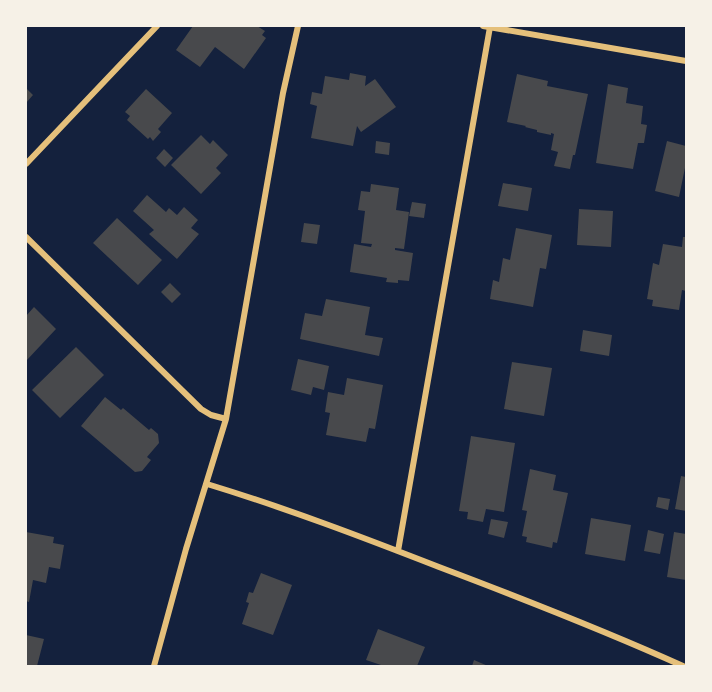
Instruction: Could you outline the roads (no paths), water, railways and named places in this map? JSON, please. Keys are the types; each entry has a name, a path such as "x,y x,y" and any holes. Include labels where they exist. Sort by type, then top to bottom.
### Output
{"street":[{"path":"26,164 157,26"},
{"path":"154,666 186,549 226,419 283,93 298,26"},
{"path":"483,26 687,61"},
{"path":"398,551 490,27"},
{"path":"26,237 201,409 211,415 226,419"},
{"path":"207,484 398,551 683,666"}]}
